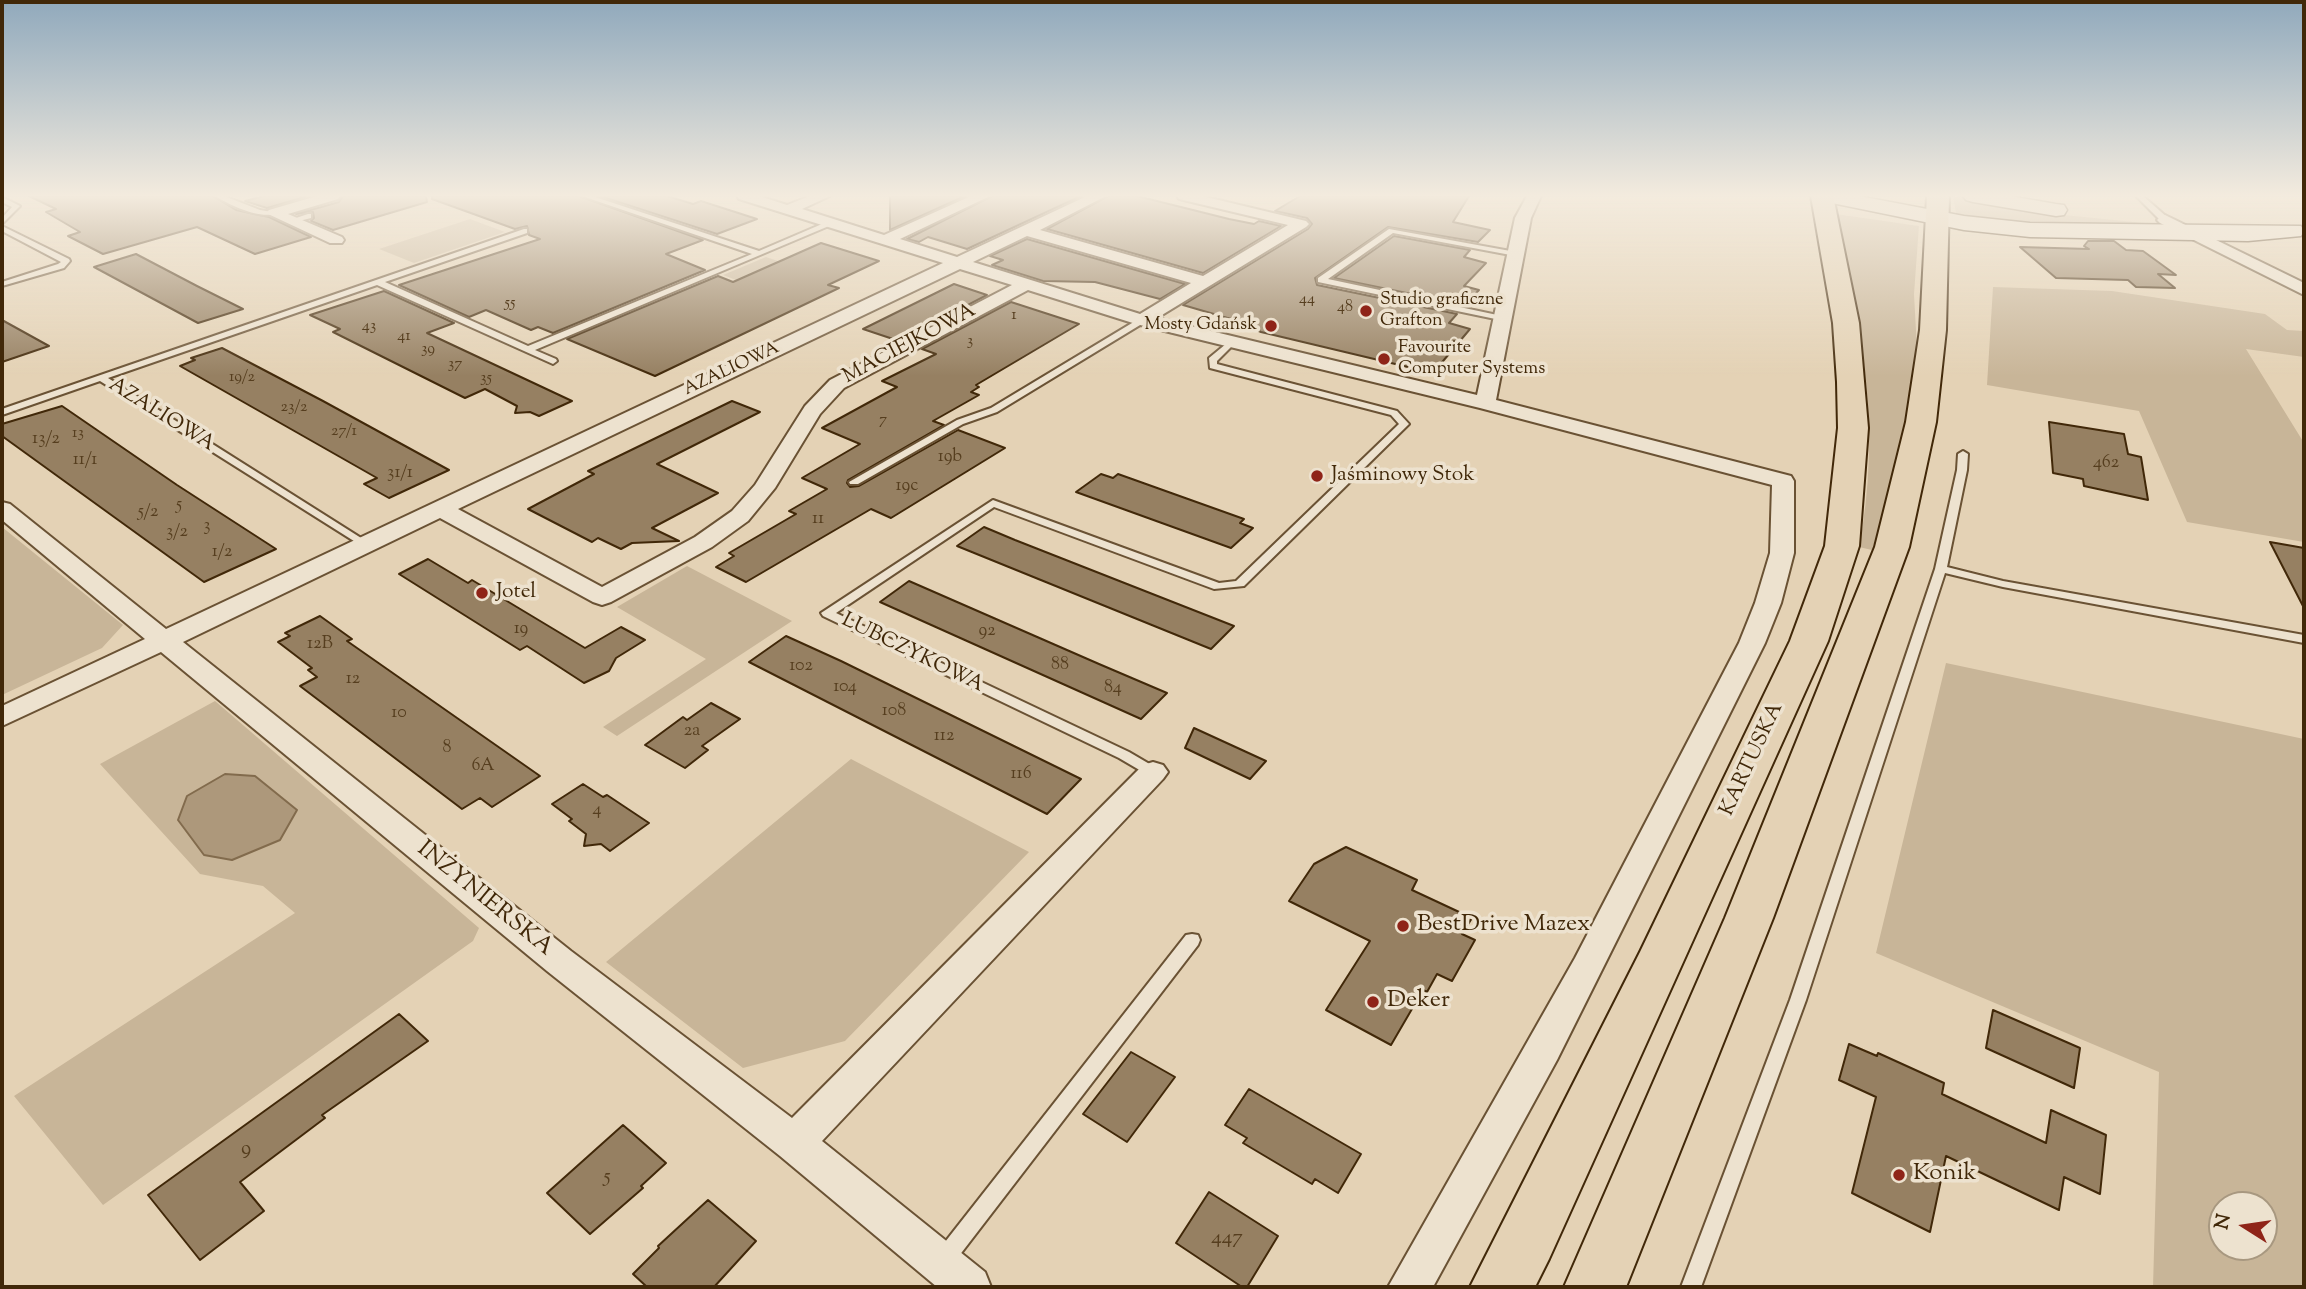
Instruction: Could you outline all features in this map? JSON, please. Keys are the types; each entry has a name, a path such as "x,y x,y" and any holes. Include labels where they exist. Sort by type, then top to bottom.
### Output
{"main road":[{"name":"KARTUSKA","path":"1500,1287 1528,1238 1665,952 1809,641 1842,545 1853,428 1852,382 1835,256"},
{"path":"1595,1287 1749,918 1892,547 1924,396 1933,330 1936,256"}],"street":[{"path":"936,256 1142,320 1485,403 1783,481 1782,553 1768,603 1752,643 1629,887 1510,1111 1409,1287"},
{"name":"AZALIOWA","path":"2,717 972,256"},
{"path":"1114,256 1205,282"},
{"path":"1142,320 1248,256"},
{"path":"1485,403 1516,256"},
{"path":"2236,256 2304,290"},
{"name":"MACIEJKOWA","path":"440,509 602,597 722,530 744,512 766,484 815,404 837,384 1026,284"},
{"name":"INŻYNIERSKA","path":"2,509 550,954 794,1143 955,1275"},
{"name":"LUBCZYKOWA","path":"794,1143 1153,772"}],"lane":[{"path":"2,284 61,266 66,261 57,256"},
{"name":"AZALIOWA","path":"2,412 452,256"},
{"path":"527,349 751,256"},
{"path":"1356,256 1321,280 1502,319"},
{"path":"378,282 553,361"},
{"path":"854,482 960,422 994,410 1142,320"},
{"name":"LUBCZYKOWA","path":"1153,772 1124,755 827,613 993,503 1219,587 1240,584 1404,424 1394,413 1213,366 1212,360 1232,342"},
{"name":"AZALIOWA","path":"100,377 365,545"},
{"path":"1691,1287 1798,1000 1941,569 1963,454"},
{"path":"1941,569 2003,584 2304,639"},
{"path":"955,1275 1192,940"}],"shaded area":[{"path":"397,256 434,256 414,263"},
{"path":"1845,256 1917,256 1914,294 1917,349 1906,416 1884,513 1872,550 1859,547 1866,504 1869,420 1854,298"},
{"path":"766,257 814,273 720,287 736,280 723,275"},
{"path":"1993,287 2112,291 2265,314 2287,330 2304,331 2304,357 2246,349 2304,443 2304,542 2187,522 2139,411 1987,385"},
{"path":"2,527 123,625 102,648 2,695"},
{"path":"687,566 792,621 617,736 603,727 706,659 617,607"},
{"path":"1946,663 2304,739 2304,1287 2153,1287 2159,1072 1876,953"},
{"path":"215,701 479,928 473,941 103,1205 14,1096 295,913 263,886 200,874 100,764"},
{"path":"851,759 1029,852 845,1041 743,1068 606,962"},
{"path":"225,774 255,776 297,810 280,840 232,860 204,855 178,820 187,796"}],"building":[{"path":"129,256 140,256 243,309 198,323 94,267"},
{"path":"487,256 671,256 705,270 553,333 538,327 531,330 486,310 469,317 399,285"},
{"path":"791,256 863,256 879,261 828,285 839,288 655,376 567,339 718,276 733,282"},
{"path":"990,256 1087,256 1185,284 1160,299 1095,282 1043,281 992,265 1003,260"},
{"path":"1143,256 1231,256 1203,273"},
{"path":"1263,256 1346,256 1315,278 1317,285 1457,314 1449,323 1470,329 1433,373 1261,332 1252,328 1255,326 1183,305"},
{"path":"1365,256 1465,256 1486,263 1464,286 1479,290 1465,305 1334,278"},
{"path":"2031,256 2150,256 2176,275 2158,274 2175,288 2136,287 2128,280 2056,278"},
{"path":"954,284 987,295 899,341 863,329"},
{"path":"384,291 454,323 427,333 572,401 539,416 530,412 515,413 517,406 485,389 465,398 333,332 340,329 310,315"},
{"path":"1011,302 1079,324 976,385 979,387 971,392 979,395 933,421 944,425 847,483 850,487 859,486 958,430 1005,448 891,518 871,509 746,582 716,567 734,556 729,553 796,514 789,511 827,489 802,478 860,444 822,428 897,387 882,381 936,354 922,349"},
{"path":"2,320 49,346 2,362"},
{"path":"222,348 449,470 389,498 364,484 377,478 180,366 195,360 191,358"},
{"path":"732,401 760,412 657,464 718,493 652,528 679,541 632,543 621,549 598,538 592,542 528,509 594,474 588,471"},
{"path":"62,406 276,549 204,582 2,436 2,424"},
{"path":"2049,422 2124,434 2128,454 2141,457 2148,500 2084,486 2083,479 2053,473"},
{"path":"1101,474 1113,478 1118,474 1244,519 1240,523 1253,528 1231,548 1076,492"},
{"path":"984,527 1234,626 1211,649 957,546"},
{"path":"2270,542 2304,548 2304,608"},
{"path":"428,559 468,583 472,580 585,648 621,627 645,640 616,658 609,671 584,683 527,646 520,650 399,574"},
{"path":"909,581 1167,693 1141,719 880,602"},
{"path":"320,616 352,639 347,641 540,776 492,807 480,798 462,809 300,686 317,677 308,670 312,668 278,642 290,636 285,633"},
{"path":"786,636 1081,779 1047,814 749,662"},
{"path":"711,703 740,719 702,746 708,750 685,768 645,745 683,717 687,720"},
{"path":"1194,728 1266,761 1250,779 1185,748"},
{"path":"583,784 603,797 607,795 649,823 610,851 601,844 584,846 586,834 552,804"},
{"name":"BestDrive Mazex","path":"1346,847 1417,880 1412,890 1472,918 1462,934 1475,940 1452,981 1437,974 1427,992 1423,990 1391,1045 1326,1010 1370,941 1289,901 1314,864"},
{"path":"1993,1010 2080,1048 2074,1088 1986,1048"},
{"path":"399,1014 428,1041 322,1115 325,1118 240,1182 264,1211 200,1260 148,1195"},
{"path":"1849,1044 1877,1056 1878,1053 1944,1083 1942,1094 2046,1143 2051,1110 2106,1135 2100,1194 2064,1177 2059,1210 1946,1156 1930,1232 1852,1193 1876,1097 1839,1080"},
{"path":"1131,1052 1175,1077 1127,1142 1083,1114"},
{"path":"1249,1089 1361,1154 1338,1193 1315,1179 1312,1184 1243,1143 1247,1138 1225,1125"},
{"path":"623,1125 666,1163 641,1186 643,1188 590,1234 547,1193"},
{"path":"1209,1192 1278,1236 1247,1287 1242,1287 1176,1243"},
{"path":"708,1200 756,1241 714,1287 647,1287 633,1274 658,1246"}],"place":[{"name":"Studio graficzne Grafton","path":"1366,311"},
{"name":"Mosty Gdańsk","path":"1271,326"},
{"name":"Favourite Computer Systems","path":"1384,359"},
{"name":"Jaśminowy Stok","path":"1317,476"},
{"name":"Jotel","path":"482,593"},
{"name":"BestDrive Mazex","path":"1403,926"},
{"name":"Deker","path":"1373,1002"},
{"name":"Konik","path":"1899,1175"}]}
